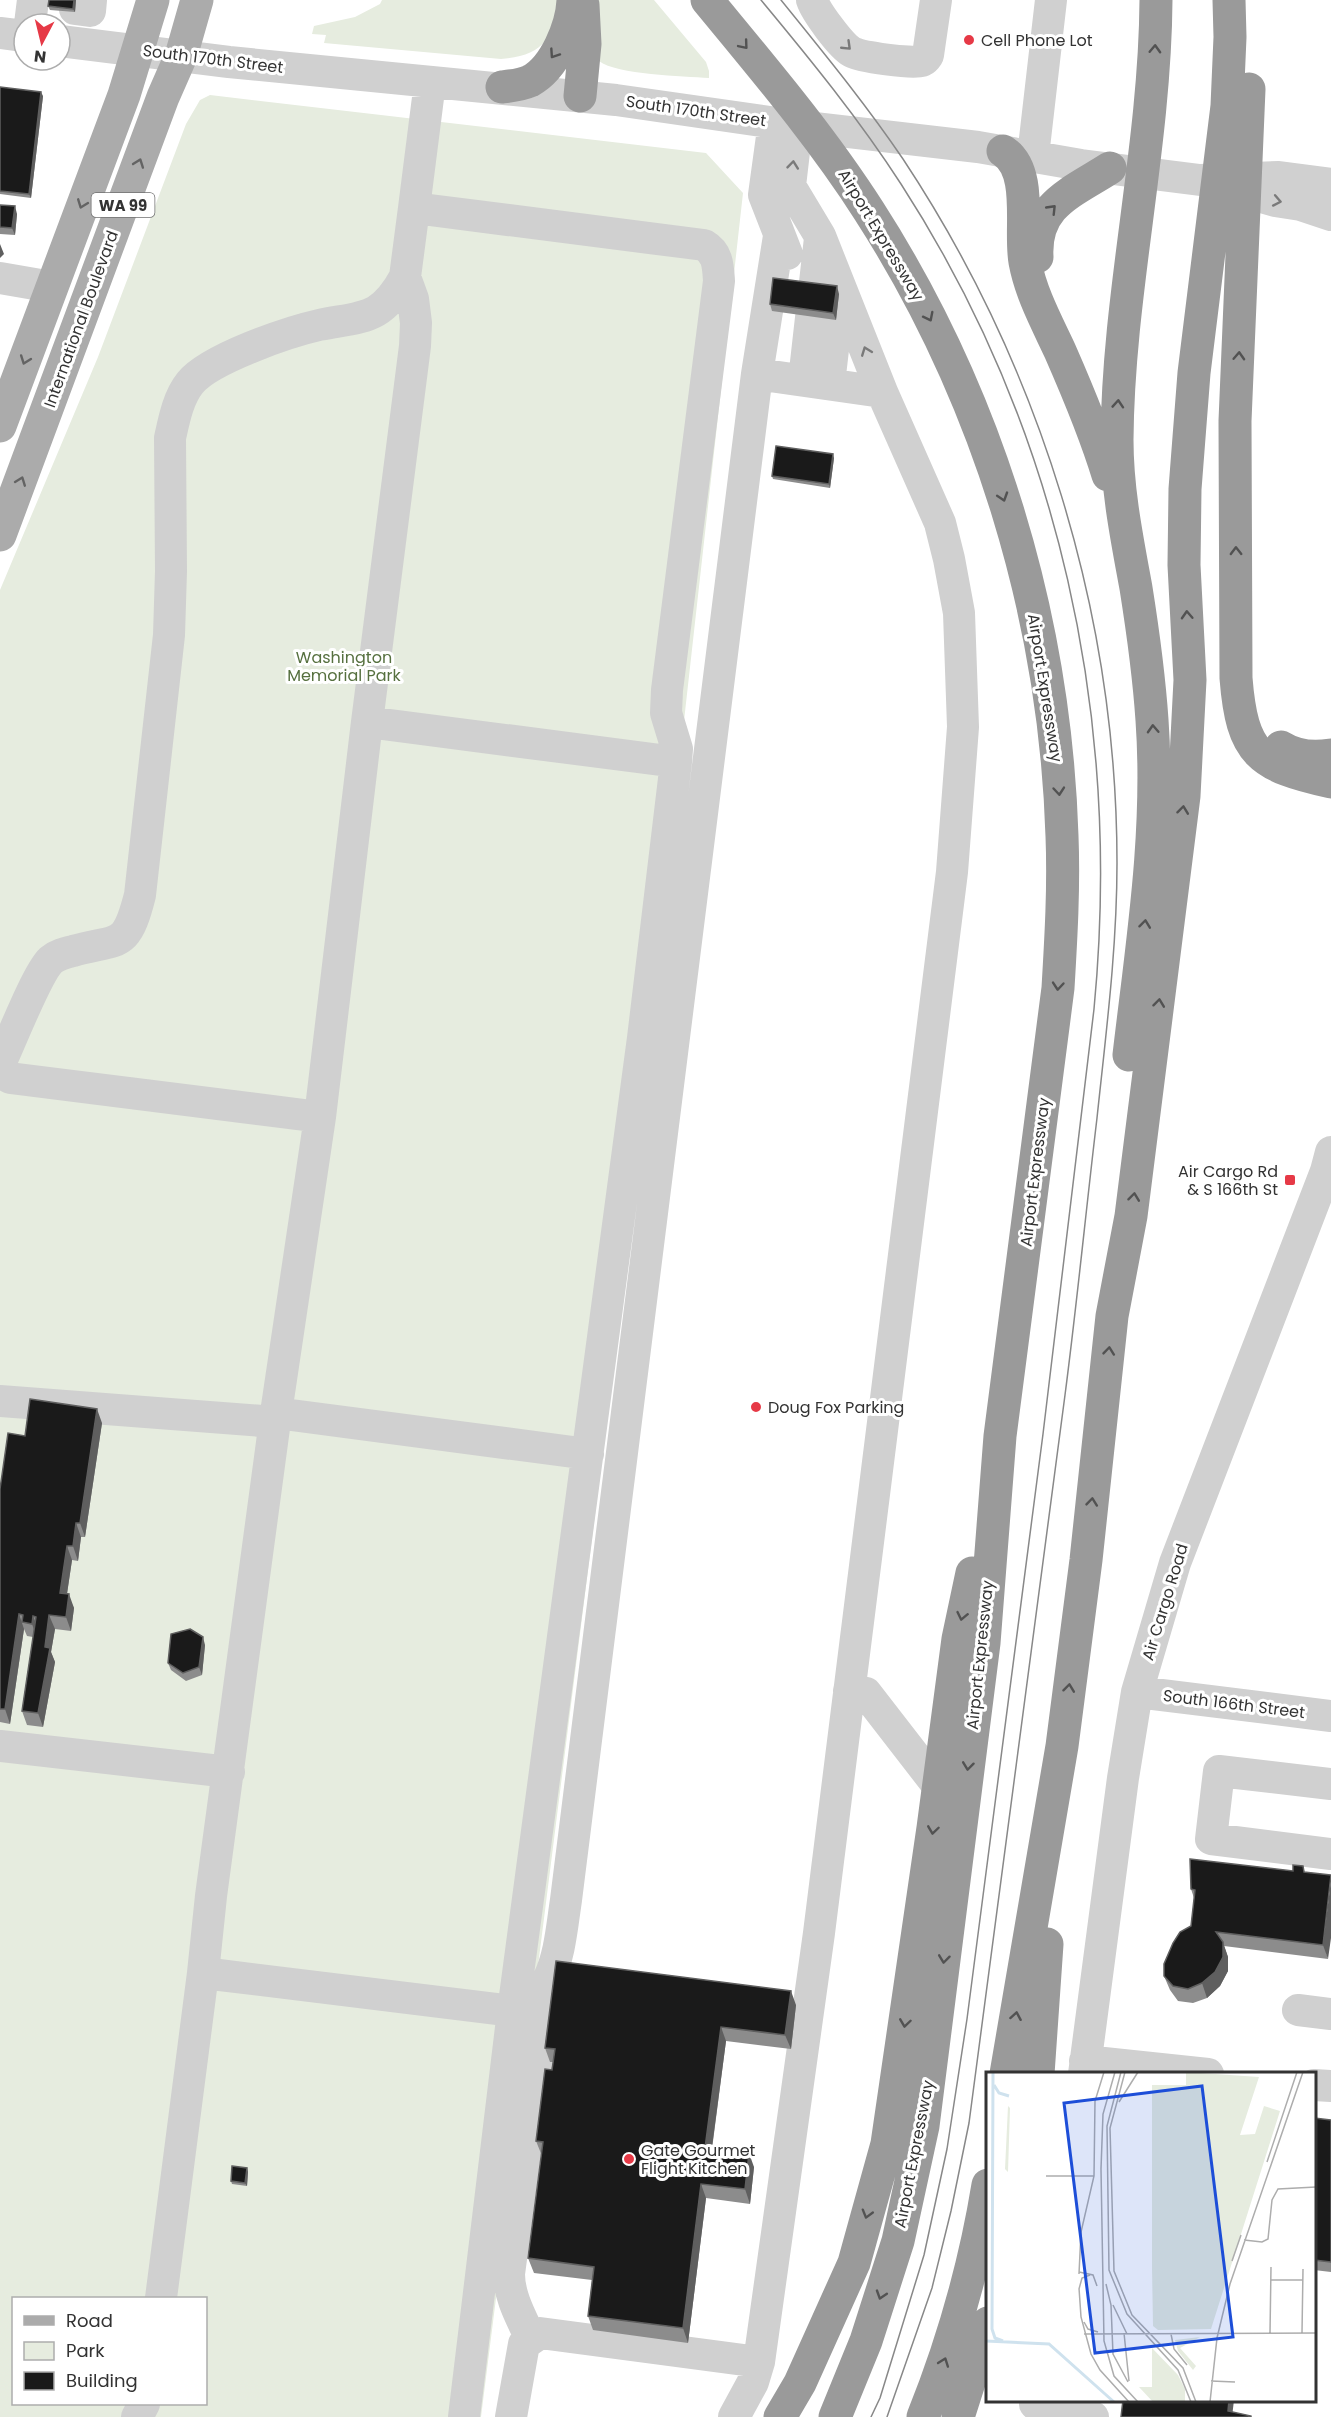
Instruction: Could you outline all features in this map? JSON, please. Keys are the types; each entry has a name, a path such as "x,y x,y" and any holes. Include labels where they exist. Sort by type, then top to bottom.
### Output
{"highway":[{"path":"502,87 530,80 541,73 565,37 573,0"},
{"path":"580,96 585,23 582,0"},
{"name":"Airport Expressway","path":"707,0 823,143 869,211 913,286 944,348 975,420 1004,499 1035,617 1057,760 1062,865 1058,988 1000,1436 984,1643 923,2126 898,2241 866,2341 835,2417"},
{"path":"1112,1316 1110,1215 1148,894 1154,797 1153,722 1136,587 1124,523 1117,464 1117,440 1122,352 1152,98 1156,0"},
{"path":"1229,0 1230,37 1238,109 1244,257 1235,421 1239,708 1250,740 1256,750 1275,766 1331,782"},
{"path":"1006,2072 1062,1746 1086,1560 1112,1316 1131,1216 1185,796 1190,690 1184,565 1185,489 1194,373 1210,253 1247,59 1236,0"},
{"path":"1018,153 1014,161 1019,171 1022,190 1023,243 1028,278 1080,397 1104,460"},
{"path":"1110,168 1067,196 1047,213 1041,222 1036,246 1037,260 1047,293 1083,373 1136,587"},
{"path":"1236,609 1251,697 1259,724 1274,743 1289,752 1307,756 1331,755"},
{"path":"780,2417 800,2383 854,2263 887,2144 958,1640 1000,1436"},
{"path":"1038,2072 1062,1746"},
{"path":"923,2417 946,2358 970,2274 986,2190"},
{"path":"958,2417 986,2326"}],"main road":[{"name":"WA 99","path":"2,416 123,95 153,0"},
{"name":"International Boulevard","path":"0,536 163,97 181,56 197,0"}],"street":[{"path":"812,0 817,10 851,51 860,55 914,62 921,61 928,55 936,0"},
{"path":"1018,153 1051,0"},
{"name":"South 170th Street","path":"72,42 181,56 580,96 1018,153 1200,180 1279,177 1331,184"},
{"path":"0,1064 38,981 52,959 63,953 104,946 120,938 129,929 135,915 140,896 169,635 170,438 174,418 185,391 191,381 210,367 231,356 290,333 366,317 394,297 405,277 430,82"},
{"path":"757,374 786,300 795,269 779,236 764,195 785,124"},
{"path":"734,2417 753,2382 759,2362 819,1934 952,872 963,727 958,613 949,559 938,518 882,392 830,261 790,186 785,124"},
{"path":"1279,177 1313,174 1331,168"},
{"path":"1200,180 1275,201 1301,205 1331,215"},
{"path":"414,208 695,243 712,249 716,256 719,281 667,690 666,713 675,739 676,762 643,1038 513,2011 464,2417"},
{"path":"531,2339 509,2285 509,2274 548,1980 560,1941 566,1900 757,374 779,236"},
{"path":"816,382 830,261"},
{"path":"816,382 830,261"},
{"path":"160,2297 275,1417 320,1117 415,346 416,323 405,277"},
{"path":"0,278 52,287"},
{"path":"757,374 882,392"},
{"path":"367,722 676,762"},
{"path":"0,1071 10,1078 320,1117"},
{"name":"Air Cargo Road","path":"1084,2067 1123,1778 1137,1692 1175,1563 1326,1171 1331,1152"},
{"path":"0,1401 275,1417 588,1454"},
{"path":"849,1691 866,1694 938,1786"},
{"name":"South 166th Street","path":"1137,1692 1331,1716"},
{"path":"0,1746 229,1772"},
{"path":"1331,1784 1219,1771 1211,1839 1331,1854"},
{"path":"203,1973 513,2011"},
{"path":"1298,2010 1331,2014"},
{"path":"1084,2067 1170,2072"},
{"path":"1316,2085 1331,2086"},
{"path":"511,2417 524,2344 540,2333 759,2362"},
{"path":"1034,2407 1094,2417 1098,2402"}],"green space":[{"path":"382,0 557,0 553,25 544,43 526,54 501,59 324,43 326,35 312,34 314,26 355,17 380,4"},
{"path":"596,0 654,0 706,62 709,78 635,72 608,66 599,61"},
{"name":"Washington Memorial Park","path":"210,95 706,153 743,193 684,721 692,747 481,2417 0,2417 0,590 98,357 186,124 200,100"}],"building":[{"path":"49,0 74,0 73,9 48,6"},
{"path":"0,87 41,92 29,194 0,191"},
{"path":"0,205 15,206 12,228 0,227"},
{"path":"773,278 837,286 833,313 770,304"},
{"path":"776,446 833,454 829,484 772,476"},
{"path":"30,1399 97,1409 80,1523 76,1523 73,1546 67,1546 60,1593 69,1594 66,1617 49,1615 45,1647 50,1648 38,1713 22,1711 36,1617 33,1616 32,1624 22,1622 23,1615 19,1614 5,1709 0,1709 0,1489 8,1433 25,1436"},
{"path":"190,1629 203,1637 199,1667 183,1673 168,1663 171,1634"},
{"path":"1190,1859 1293,1871 1293,1865 1303,1866 1304,1872 1331,1875 1323,1945 1216,1932 1223,1942 1223,1957 1215,1972 1202,1983 1188,1989 1173,1986 1164,1976 1164,1964 1180,1932 1191,1926 1195,1890 1191,1889"},
{"name":"Gate Gourmet Flight Kitchen","path":"556,1961 791,1991 785,2035 721,2027 705,2148 749,2153 745,2189 701,2184 683,2328 588,2316 594,2267 528,2258 543,2142 536,2141 545,2069 552,2070 555,2049 545,2048"},
{"path":"1316,2118 1331,2120 1331,2262 1316,2260"},
{"path":"232,2166 247,2168 245,2183 231,2181"},
{"path":"1123,2402 1229,2402 1228,2411 1251,2416 1251,2417 1121,2417"}],"tram line":[{"path":"761,0 816,67 901,184 956,278 1002,376 1039,476 1068,580 1087,685 1098,792 1100,900 1094,1009 1043,1434 967,2019 947,2149 924,2255 880,2398 871,2417"},
{"path":"781,0 859,98 903,159 952,239 994,321 1031,407 1061,496 1085,586 1103,677 1113,770 1117,895 1104,1054 1069,1360 969,2123 932,2288 887,2417"}],"place":[{"name":"Cell Phone Lot","path":"969,40"},
{"name":"Air Cargo Rd & S 166th St","path":"1290,1180"},
{"name":"Doug Fox Parking","path":"756,1407"},
{"name":"Gate Gourmet Flight Kitchen","path":"629,2159"}]}
